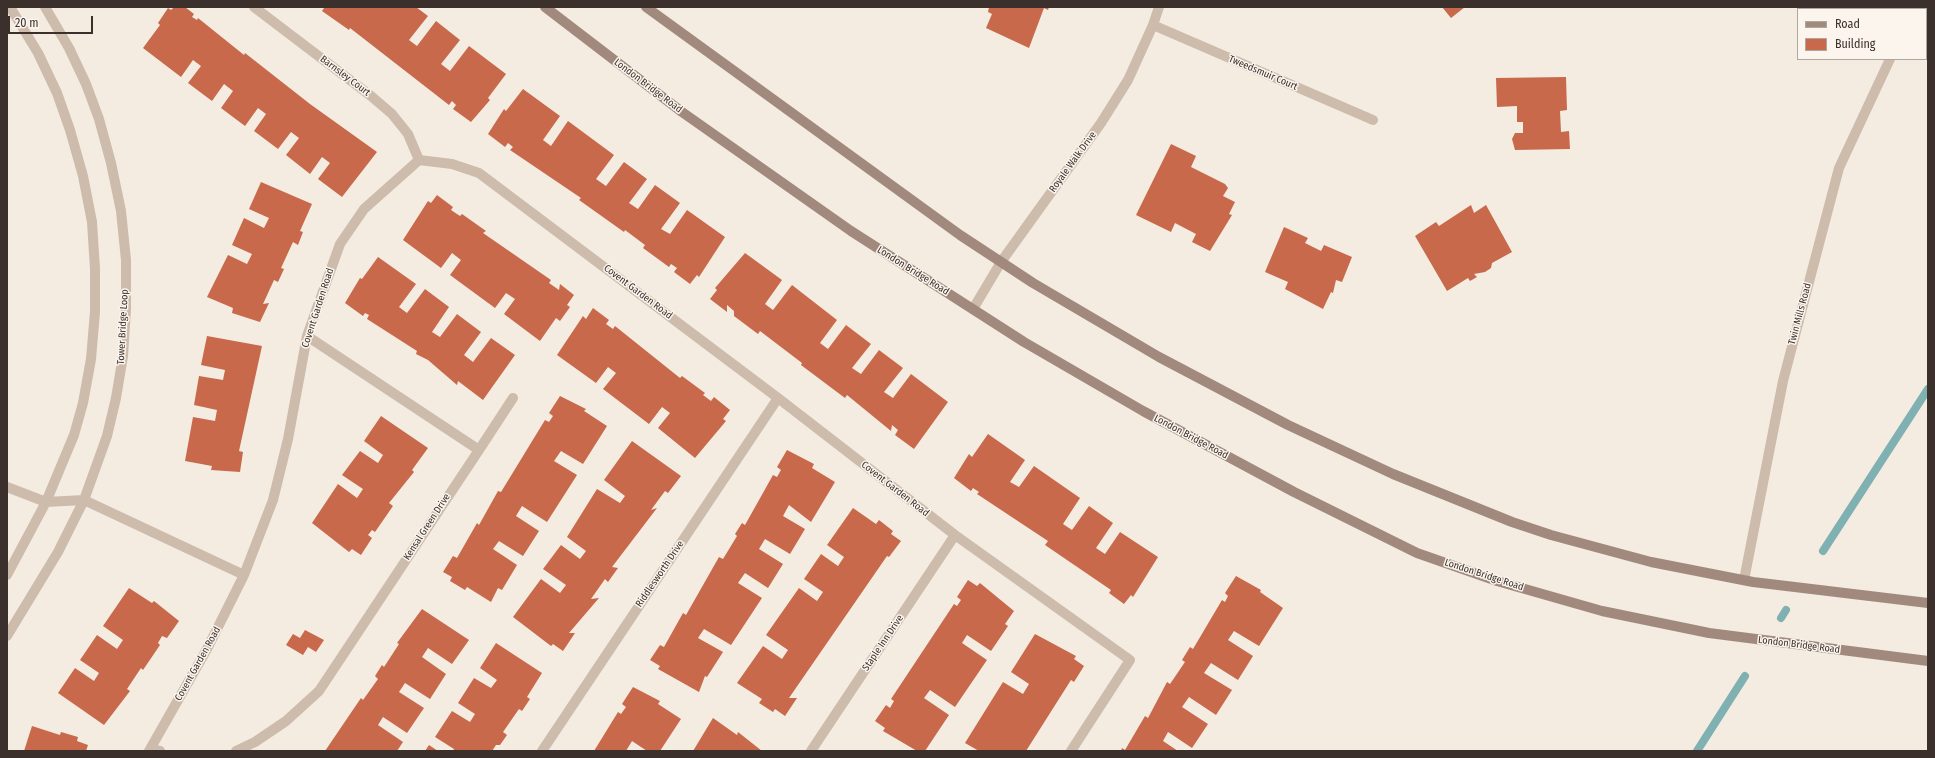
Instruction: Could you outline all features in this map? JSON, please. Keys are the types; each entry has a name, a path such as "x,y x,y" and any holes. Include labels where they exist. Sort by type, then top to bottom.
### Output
{"main road":[{"name":"London Bridge Road","path":"545,7 682,112 838,222 1024,342 1143,411 1294,492 1417,553 1497,581 1595,609 1709,633 1928,661"},
{"path":"646,7 960,235 1001,262 1159,357 1288,425 1393,474 1512,522 1551,535 1651,562 1744,580 1928,603"}],"street":[{"path":"7,575 46,502 74,436 83,402 91,359 95,312 95,269 92,222 83,176 70,130 57,94 38,53 10,7"},
{"name":"Tower Bridge Loop","path":"7,636 58,552 84,500 107,436 116,398 123,356 126,309 126,260 121,211 111,163 99,119 86,84 69,48 45,7"},
{"name":"Barnsley Court","path":"254,7 371,96 392,114 408,134 419,160"},
{"name":"Royale Walk Drive","path":"973,309 1001,262 1101,123 1128,80 1154,25 1159,7"},
{"name":"Tweedsmuir Court","path":"1154,25 1373,120"},
{"name":"Twin Mills Road","path":"1744,580 1783,381 1839,168 1890,60"},
{"name":"Covent Garden Road","path":"153,750 207,649 244,575 273,500 288,439 307,336 340,244 364,209 419,160 452,164 479,173 778,398 955,535 1130,660 1071,751"},
{"path":"307,336 478,450"},
{"name":"Kensal Green Drive","path":"236,751 255,742 286,721 319,691 513,398"},
{"name":"Riddlesworth Drive","path":"542,751 778,398"},
{"path":"7,487 46,502 84,500 244,575"},
{"name":"Staple Inn Drive","path":"811,751 955,535"}],"building":[{"path":"174,7 185,7 194,14 192,17 197,20 198,18 244,55 245,53 310,104 377,152 342,197 318,179 330,163 322,157 310,174 286,155 299,138 291,132 278,149 254,131 266,114 258,108 245,126 221,108 233,91 224,84 212,101 188,83 201,66 193,60 181,77 143,48 160,25 158,23 168,8 171,10"},
{"path":"323,7 416,7 428,16 409,40 417,46 436,21 460,40 441,64 450,71 469,46 506,74 488,98 490,100 471,122 453,109 456,105 452,101 449,105 350,28 349,30 322,11 324,8"},
{"path":"989,7 1049,7 1048,10 1044,8 1029,48 986,28 992,14 988,12"},
{"path":"1442,7 1465,7 1451,18"},
{"path":"1566,77 1567,110 1560,111 1561,132 1569,131 1570,149 1515,150 1512,139 1515,133 1523,133 1523,122 1517,122 1517,106 1497,107 1496,78"},
{"path":"523,89 560,116 543,140 551,146 568,121 614,155 596,179 606,186 624,162 647,179 629,203 638,209 655,185 680,203 661,229 670,234 687,210 725,237 699,277 697,275 690,284 674,272 677,268 671,264 669,267 643,248 645,245 625,230 624,232 579,200 581,198 510,150 513,147 508,143 505,147 488,134 504,109 506,111"},
{"path":"1171,144 1196,156 1191,167 1225,184 1228,188 1223,196 1235,202 1229,214 1232,215 1210,251 1192,242 1196,234 1175,223 1171,232 1136,215"},
{"path":"261,182 312,204 300,231 303,232 298,245 293,242 281,268 284,269 278,282 274,280 263,304 269,303 260,322 232,313 233,308 207,297 228,255 247,264 252,254 232,245 244,218 264,228 269,218 249,209"},
{"path":"437,195 453,207 451,210 460,216 462,214 486,231 483,233 551,280 549,283 559,290 560,284 574,295 567,305 570,307 560,321 556,318 540,341 504,314 515,299 506,293 495,308 450,275 461,260 452,253 441,268 403,240 428,201 431,203"},
{"path":"1471,205 1474,213 1486,205 1512,252 1492,263 1491,268 1485,272 1474,274 1477,277 1470,281 1468,278 1447,291 1415,236 1436,222 1439,226"},
{"path":"1284,227 1308,238 1305,243 1321,251 1324,245 1352,257 1342,282 1336,280 1333,293 1331,292 1323,309 1285,289 1288,282 1265,272"},
{"path":"745,253 782,280 765,304 773,310 792,285 837,320 820,343 828,349 846,325 871,344 852,368 861,374 879,350 903,368 884,392 893,398 911,374 948,402 914,449 895,435 898,430 892,425 891,431 847,395 845,398 801,365 802,363 760,331 758,334 734,316 734,311 727,305 727,312 710,299 717,290 715,288"},
{"path":"378,257 416,284 399,307 407,313 425,289 449,307 432,332 440,337 457,314 481,332 464,355 473,362 491,338 515,355 483,400 458,381 457,385 428,360 416,354 417,351 367,319 369,315 365,313 363,316 345,303 360,278 362,279"},
{"path":"593,308 609,320 606,324 613,329 615,326 680,378 682,376 705,393 703,395 711,401 714,397 730,410 723,419 726,421 695,458 658,428 670,413 662,407 649,424 603,389 616,373 608,367 596,383 557,355 583,316 586,319"},
{"path":"207,336 262,346 239,451 243,452 240,472 211,470 212,466 185,461 193,417 215,421 217,410 194,405 199,376 223,380 225,370 201,365"},
{"path":"560,396 586,409 584,411 607,426 583,464 561,451 554,461 577,475 547,522 522,506 516,516 539,531 523,556 499,541 493,549 517,565 502,590 498,588 491,602 467,587 465,590 450,581 452,577 443,572 453,556 457,558 477,523 479,525 498,491 501,492 545,420 549,422 553,416 549,413"},
{"path":"381,416 428,448 412,470 414,472 389,503 393,506 375,532 372,530 368,535 372,538 361,555 352,549 349,552 312,523 338,484 357,498 363,489 342,475 360,451 378,463 383,455 364,441"},
{"path":"988,434 1025,460 1010,482 1019,487 1034,466 1080,498 1063,524 1072,530 1089,506 1113,523 1096,548 1105,554 1120,532 1158,557 1133,597 1131,595 1124,604 1109,593 1111,590 1045,545 1048,541 977,494 979,492 973,488 971,491 954,478 969,454 972,457"},
{"path":"632,441 681,476 668,493 665,491 651,510 657,508 612,567 618,568 608,582 605,579 591,599 599,598 569,633 575,633 563,651 553,644 551,646 513,617 541,579 560,593 566,585 543,569 561,545 580,559 586,551 567,537 597,489 620,503 625,496 604,480"},
{"path":"787,450 814,464 812,468 835,482 811,522 789,505 783,516 805,529 790,554 765,539 759,549 783,564 768,588 745,573 738,583 762,598 731,645 704,629 698,638 723,652 707,677 705,676 699,692 658,669 660,666 650,660 660,645 664,647 683,613 686,615 719,557 723,559 737,536 735,534 742,523 745,525 773,475 777,477 781,470 777,467"},
{"path":"853,508 876,524 879,520 893,531 891,534 901,541 889,557 887,556 789,698 797,698 785,716 775,709 773,712 759,703 762,699 737,683 763,646 782,659 788,650 766,635 799,588 817,601 823,592 804,579 821,554 838,566 844,557 827,545"},
{"path":"1236,576 1261,590 1260,592 1283,608 1259,646 1234,631 1228,640 1253,656 1238,680 1211,663 1204,673 1232,690 1216,715 1189,697 1182,707 1208,724 1192,748 1168,732 1163,741 1178,751 1121,751 1122,748 1125,750 1145,716 1148,718 1167,682 1170,684 1185,662 1182,660 1190,647 1193,649 1222,600 1225,602 1228,596 1225,593"},
{"path":"968,580 977,586 980,583 1014,611 1005,624 1008,626 991,651 967,635 962,643 987,660 955,707 930,690 924,698 949,715 925,751 917,751 883,731 885,728 875,721 886,705 890,708 894,701 891,699 954,604 957,606 961,600 957,597"},
{"path":"129,588 152,603 154,601 179,621 167,638 162,636 158,643 160,645 143,670 141,668 127,689 130,691 104,725 58,693 75,668 94,681 99,673 80,660 97,635 117,649 123,640 103,626"},
{"path":"422,609 469,640 452,664 428,648 422,657 446,674 430,699 405,683 399,692 424,708 407,733 383,717 378,725 403,742 397,751 325,751 361,698 363,700 378,679 375,676 382,665 384,667 399,644 397,643"},
{"path":"305,630 324,640 316,652 308,647 303,655 286,645 293,634 300,638"},
{"path":"1035,634 1076,656 1074,659 1084,666 1074,682 1071,680 1026,751 979,751 965,743 1003,682 1023,694 1029,684 1011,672"},
{"path":"496,643 542,673 527,697 530,699 522,711 519,709 503,732 507,735 500,745 496,745 492,751 453,751 454,749 435,737 452,711 470,722 475,714 458,703 474,678 491,688 497,680 480,668"},
{"path":"633,687 660,701 658,704 681,719 660,751 647,751 632,741 626,751 594,751 618,712 621,714 626,707 622,704"},
{"path":"713,718 737,735 738,732 762,751 693,751"},
{"path":"32,726 60,735 61,732 78,737 77,741 88,745 86,751 24,751"},
{"path":"429,745 438,751 425,751"}],"waterway":[{"path":"1823,551 1928,389"},
{"path":"1781,618 1786,610"},
{"path":"1697,751 1745,676"}]}
